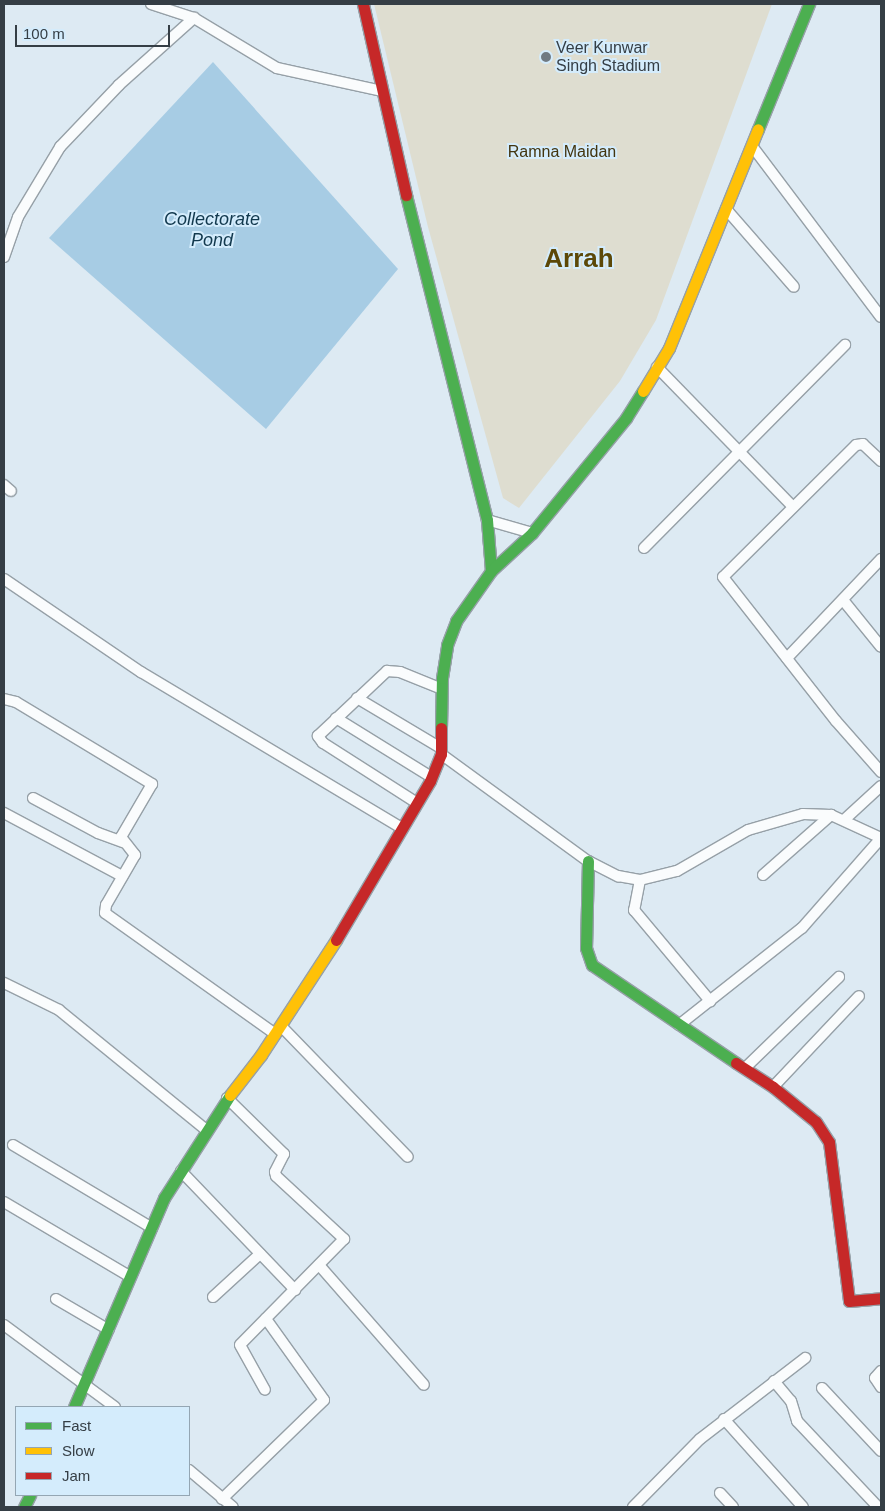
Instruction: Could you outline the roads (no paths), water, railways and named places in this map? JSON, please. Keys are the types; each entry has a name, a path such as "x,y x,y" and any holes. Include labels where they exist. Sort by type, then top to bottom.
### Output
{"street":[{"path":"151,4 194,18 277,68 382,91"},
{"path":"363,4 429,295 486,520 491,571"},
{"path":"75,1406 86,1384 152,1228 181,1170 227,1098 278,1030 321,966 431,777 441,751 442,689 446,645 456,620 491,571 532,533 626,418 669,348 809,4"},
{"path":"4,257 18,217 60,147 119,86 194,18"},
{"path":"752,146 881,317"},
{"path":"726,209 794,287"},
{"path":"644,548 845,345"},
{"path":"657,367 793,508"},
{"path":"881,461 865,446 858,444 723,577 881,772"},
{"path":"486,520 532,533"},
{"path":"787,658 881,559"},
{"path":"4,579 141,672 402,828"},
{"path":"843,600 881,647"},
{"path":"417,803 319,741 319,734 382,674 391,670 442,689"},
{"path":"357,698 441,751 588,861 618,876 640,880 677,871 748,830 787,816 831,816 844,820 881,838 802,928 679,1025"},
{"path":"4,699 16,702 152,784 122,834 123,842"},
{"path":"336,718 431,777"},
{"path":"844,820 881,786"},
{"path":"33,798 98,833 123,842 135,853 106,905 105,913 278,1030 408,1157"},
{"path":"4,813 122,876"},
{"path":"762,875 831,816"},
{"path":"588,861 586,948 592,965 601,974 773,1087 816,1122 830,1142 849,1301 881,1298"},
{"path":"640,880 634,910 710,1001"},
{"path":"745,1068 839,977"},
{"path":"4,983 59,1010 206,1130"},
{"path":"773,1087 859,996"},
{"path":"227,1098 284,1154 275,1172 276,1176 343,1237 343,1242 239,1347 265,1390"},
{"path":"13,1144 152,1228"},
{"path":"181,1170 295,1290"},
{"path":"4,1202 131,1277"},
{"path":"213,1297 260,1254"},
{"path":"319,1265 424,1386"},
{"path":"56,1299 109,1330"},
{"path":"222,1499 324,1400 266,1319"},
{"path":"4,1325 86,1384 113,1406"},
{"path":"633,1507 693,1445 724,1419 805,1358"},
{"path":"881,1371 875,1378 881,1387"},
{"path":"774,1381 791,1401 797,1421 878,1507"},
{"path":"822,1388 881,1451"},
{"path":"724,1419 803,1507"},
{"path":"190,1471 233,1507"},
{"path":"720,1493 732,1507"}],"water":[{"name":"Collectorate Pond","path":"213,62 398,269 266,429 49,238"}],"place":[{"name":"Veer Kunwar Singh Stadium","path":"546,57"}],"district":[{"name":"Arrah","path":"579,259"}],"park label":[{"name":"Ramna Maidan","path":"562,152"}]}
